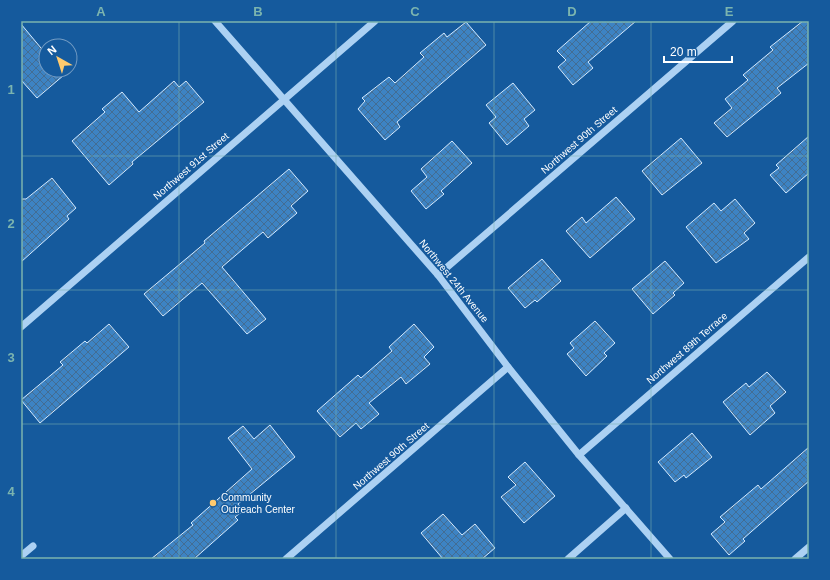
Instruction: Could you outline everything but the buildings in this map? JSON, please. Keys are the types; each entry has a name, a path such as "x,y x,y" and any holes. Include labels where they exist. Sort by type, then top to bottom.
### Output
{"street":[{"name":"Northwest 24th Avenue","path":"216,21 438,275 508,367 579,455 670,559"},
{"name":"Northwest 91st Street","path":"21,327 375,21"},
{"name":"Northwest 90th Street","path":"438,275 733,21"},
{"name":"Northwest 89th Terrace","path":"579,455 809,257"},
{"name":"Northwest 90th Street","path":"286,559 508,367"},
{"path":"568,559 626,508"},
{"path":"21,556 33,546"},
{"path":"795,559 809,547"}],"place":[{"name":"Community Outreach Center","path":"213,503"}]}
